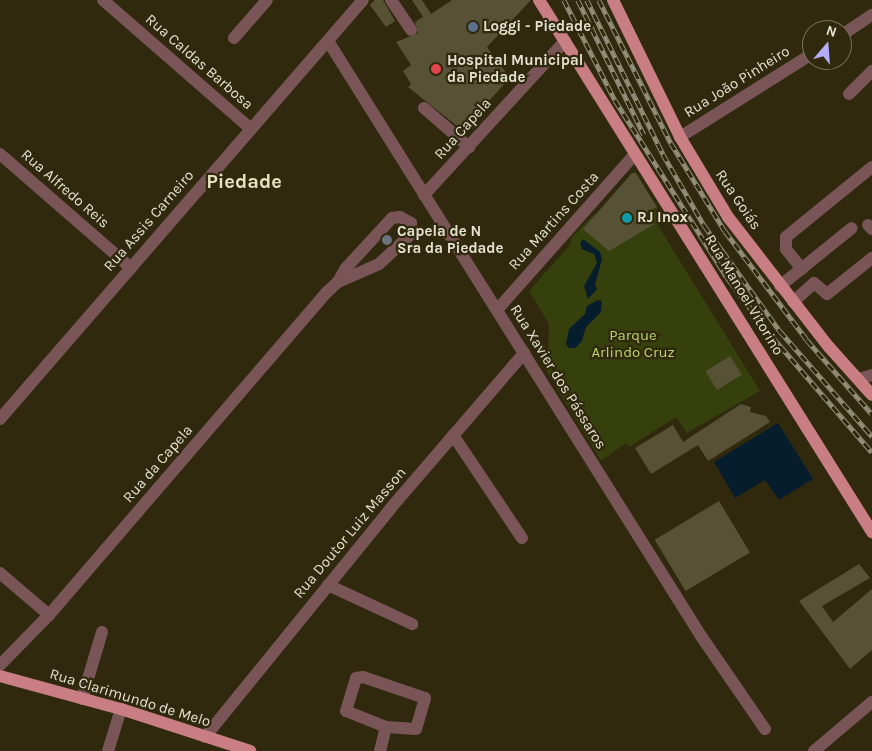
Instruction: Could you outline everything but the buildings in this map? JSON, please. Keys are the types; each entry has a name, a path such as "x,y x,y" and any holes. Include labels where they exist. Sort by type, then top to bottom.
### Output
{"main road":[{"name":"Rua Manoel Vitorino","path":"540,0 635,154 705,260 872,532"},
{"name":"Rua Goiás","path":"612,0 680,137 728,217 780,286 859,379 871,390"},
{"name":"Rua Clarimundo de Melo","path":"0,676 121,709 205,738 250,751"}],"street":[{"name":"Rua Caldas Barbosa","path":"103,0 251,129"},
{"path":"234,38 267,0"},
{"path":"391,0 411,30"},
{"name":"Rua Assis Carneiro","path":"0,419 328,41 360,1"},
{"path":"852,28 872,16"},
{"name":"Rua Xavier dos Pássaros","path":"328,41 731,682 765,729"},
{"name":"Rua Capela","path":"424,195 565,41"},
{"name":"Rua João Pinheiro","path":"680,137 802,60"},
{"path":"849,94 872,71"},
{"path":"424,108 468,148"},
{"name":"Rua Alfredo Reis","path":"0,154 131,268"},
{"name":"Rua Martins Costa","path":"497,310 635,154"},
{"path":"802,269 786,249 786,237 872,167"},
{"name":"Rua da Capela","path":"0,665 49,615 338,282 346,268 392,218 400,217 411,223 410,235 379,264 338,282"},
{"path":"780,286 852,228"},
{"path":"794,302 814,284 827,294 872,258"},
{"name":"Rua Doutor Luiz Masson","path":"205,738 328,584 524,353"},
{"path":"859,379 872,375"},
{"path":"453,435 522,538"},
{"path":"0,573 49,615"},
{"path":"328,584 412,624"},
{"path":"82,699 102,632"},
{"path":"362,677 425,698 416,728 386,727 346,711 356,678 362,677"},
{"path":"814,751 872,702"},
{"path":"108,751 121,709"},
{"path":"380,751 386,727"}],"green space":[{"name":"Parque Arlindo Cruz","path":"657,207 659,227 760,391 687,433 676,417 629,447 626,443 601,461 541,362 548,358 549,324 529,291 570,245 571,238 596,213 612,234"}],"water":[{"path":"583,239 600,252 602,259 595,285 597,289 588,299 584,286 597,263 594,254 582,249 580,243"},
{"path":"598,300 602,301 601,312 586,327 582,341 575,348 569,348 566,344 569,329 585,314 587,306"},
{"path":"778,423 813,479 779,500 765,480 735,498 714,462"}],"railway":[{"path":"564,0 615,100 727,277 770,334 872,452"},
{"path":"578,0 644,135"},
{"path":"587,0 663,154 704,225 780,331 872,436"},
{"path":"599,0 671,143 725,231 807,340 872,414"}],"place":[{"name":"Loggi - Piedade","path":"473,27"},
{"name":"Hospital Municipal da Piedade","path":"436,69"},
{"name":"RJ Inox","path":"627,218"},
{"name":"Capela de N Sra da Piedade","path":"387,240"}],"district":[{"name":"Piedade","path":"244,181"}]}
